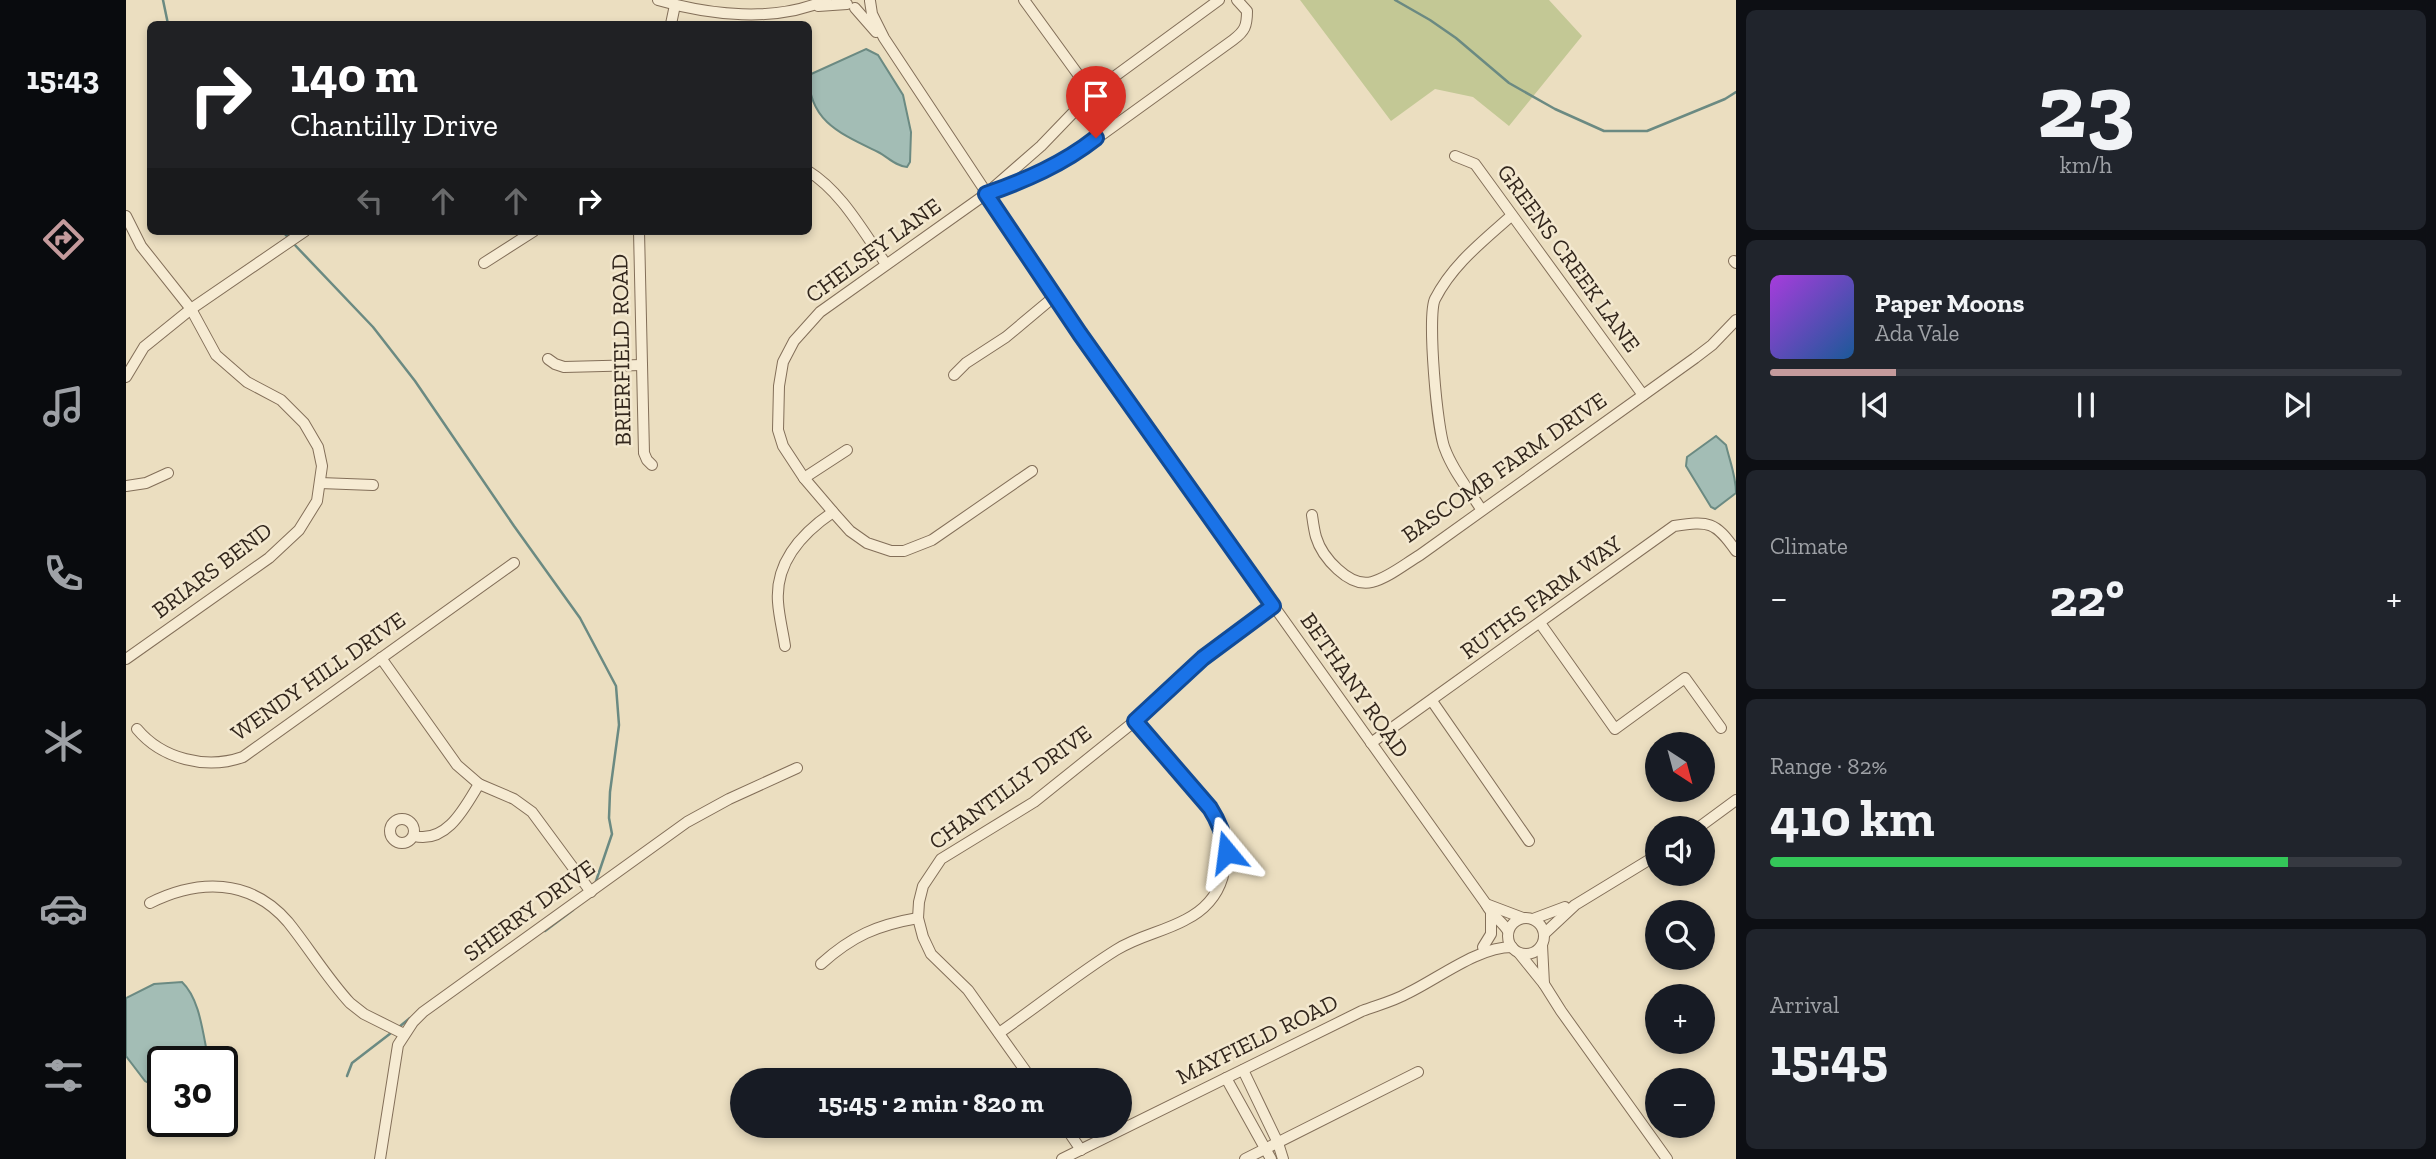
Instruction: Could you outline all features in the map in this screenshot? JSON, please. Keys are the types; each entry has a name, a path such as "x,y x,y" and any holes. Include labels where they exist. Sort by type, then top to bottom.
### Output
{"street":[{"path":"658,0 729,13 788,11 811,6 849,4 863,7 870,1"},
{"path":"811,6 826,0"},
{"path":"1024,0 1114,124"},
{"path":"986,194 1041,146 1092,93 1219,0"},
{"path":"986,194 1051,168 1078,152 1243,32 1247,25 1247,11 1237,0"},
{"name":"BETHANY ROAD","path":"870,1 872,14 884,38 1055,296 1508,933"},
{"name":"BETHANY ROAD","path":"849,4 884,38"},
{"path":"672,21 675,5"},
{"name":"GREENS CREEK LANE","path":"1455,156 1475,164 1643,395"},
{"path":"812,173 825,181 839,198 886,264"},
{"name":"CHELSEY LANE","path":"986,194 811,320 793,341 783,362 779,386 778,430 783,446 804,478 850,531 867,542 891,551 904,551 932,540 1032,471"},
{"name":"BRIARS BEND","path":"126,216 130,235 191,309 216,355 247,382 281,400 304,423 318,447 322,466 317,501 299,530 269,558 126,659"},
{"path":"1482,509 1444,447 1434,367 1433,303 1450,273 1480,242 1511,216"},
{"path":"126,377 144,347 191,309 299,235"},
{"path":"484,263 528,235"},
{"name":"BRIERFIELD ROAD","path":"639,235 644,453 646,460 652,464"},
{"path":"954,375 966,363 1006,337 1036,309 1055,296"},
{"name":"BASCOMB FARM DRIVE","path":"1312,515 1317,540 1339,572 1362,583 1374,582 1420,555 1703,353 1736,320"},
{"path":"548,359 555,365 564,367 642,365"},
{"path":"804,478 847,450"},
{"path":"126,486 146,483 168,473"},
{"path":"320,483 373,485"},
{"path":"785,646 778,600 782,572 791,550 805,532 833,512"},
{"name":"RUTHS FARM WAY","path":"1371,743 1674,526 1703,522 1724,533 1736,551"},
{"name":"WENDY HILL DRIVE","path":"136,729 152,745 173,755 208,763 232,760 253,751 513,563"},
{"name":"CHANTILLY DRIVE","path":"918,918 923,886 941,859 1034,802 1135,721 1203,658 1273,606"},
{"path":"1540,623 1615,729 1685,678 1721,728"},
{"path":"381,658 457,765 479,784 514,799 532,812 591,892"},
{"path":"1432,701 1529,841"},
{"path":"999,1034 1116,950 1140,937 1195,915 1210,901 1220,884 1227,852 1218,820 1135,721"},
{"name":"SHERRY DRIVE","path":"380,1159 394,1058 404,1034 423,1012 704,812 797,768"},
{"path":"419,837 441,832 454,823 479,784"},
{"path":"1714,816 1736,800"},
{"path":"1516,950 1530,954 1575,905 1645,862"},
{"path":"150,903 176,892 211,885 224,886 258,898 286,921 350,1003 364,1014 404,1034"},
{"path":"1575,905 1568,905 1552,914 1514,922 1508,933 1516,950 1544,984 1667,1159"},
{"path":"1483,947 1491,934 1489,909 1528,918 1542,925 1544,984"},
{"path":"821,964 842,946 866,932 893,922 918,918 931,954 968,990 1023,1068"},
{"name":"MAYFIELD ROAD","path":"1471,958 1472,954 1508,933"},
{"name":"MAYFIELD ROAD","path":"1062,1159 1362,1011 1404,996 1471,958 1500,947 1516,950"},
{"path":"1243,1070 1283,1159"},
{"path":"1245,1159 1268,1154 1278,1143 1418,1072"},
{"path":"1226,1078 1268,1154"},
{"path":"1073,1138 1081,1150"}],"green space":[{"path":"1300,0 1549,0 1582,36 1509,126 1473,97 1435,89 1391,121"}],"water":[{"path":"866,49 878,55 903,95 911,132 910,162 907,167 851,139 829,124 814,104 812,74"},
{"path":"1716,436 1726,445 1736,493 1715,509 1711,507 1686,466 1687,457"},
{"path":"182,982 197,1009 206,1046 147,1046 147,1082 126,1056 126,998 154,984"}],"waterway":[{"path":"163,0 167,21"},
{"path":"1395,0 1456,38 1509,83 1555,109 1604,131 1647,131 1736,92"},
{"path":"292,242 373,327 415,381 580,618 616,686 619,725 610,792 609,818 612,834 595,884"},
{"path":"545,931 573,910"},
{"path":"399,1027 410,1018"},
{"path":"347,1076 352,1063 391,1033"}],"route":[{"path":"1096,138 1051,168 986,194 1080,334 1273,606 1203,658 1135,721 1210,808 1218,820 1227,852"}]}
